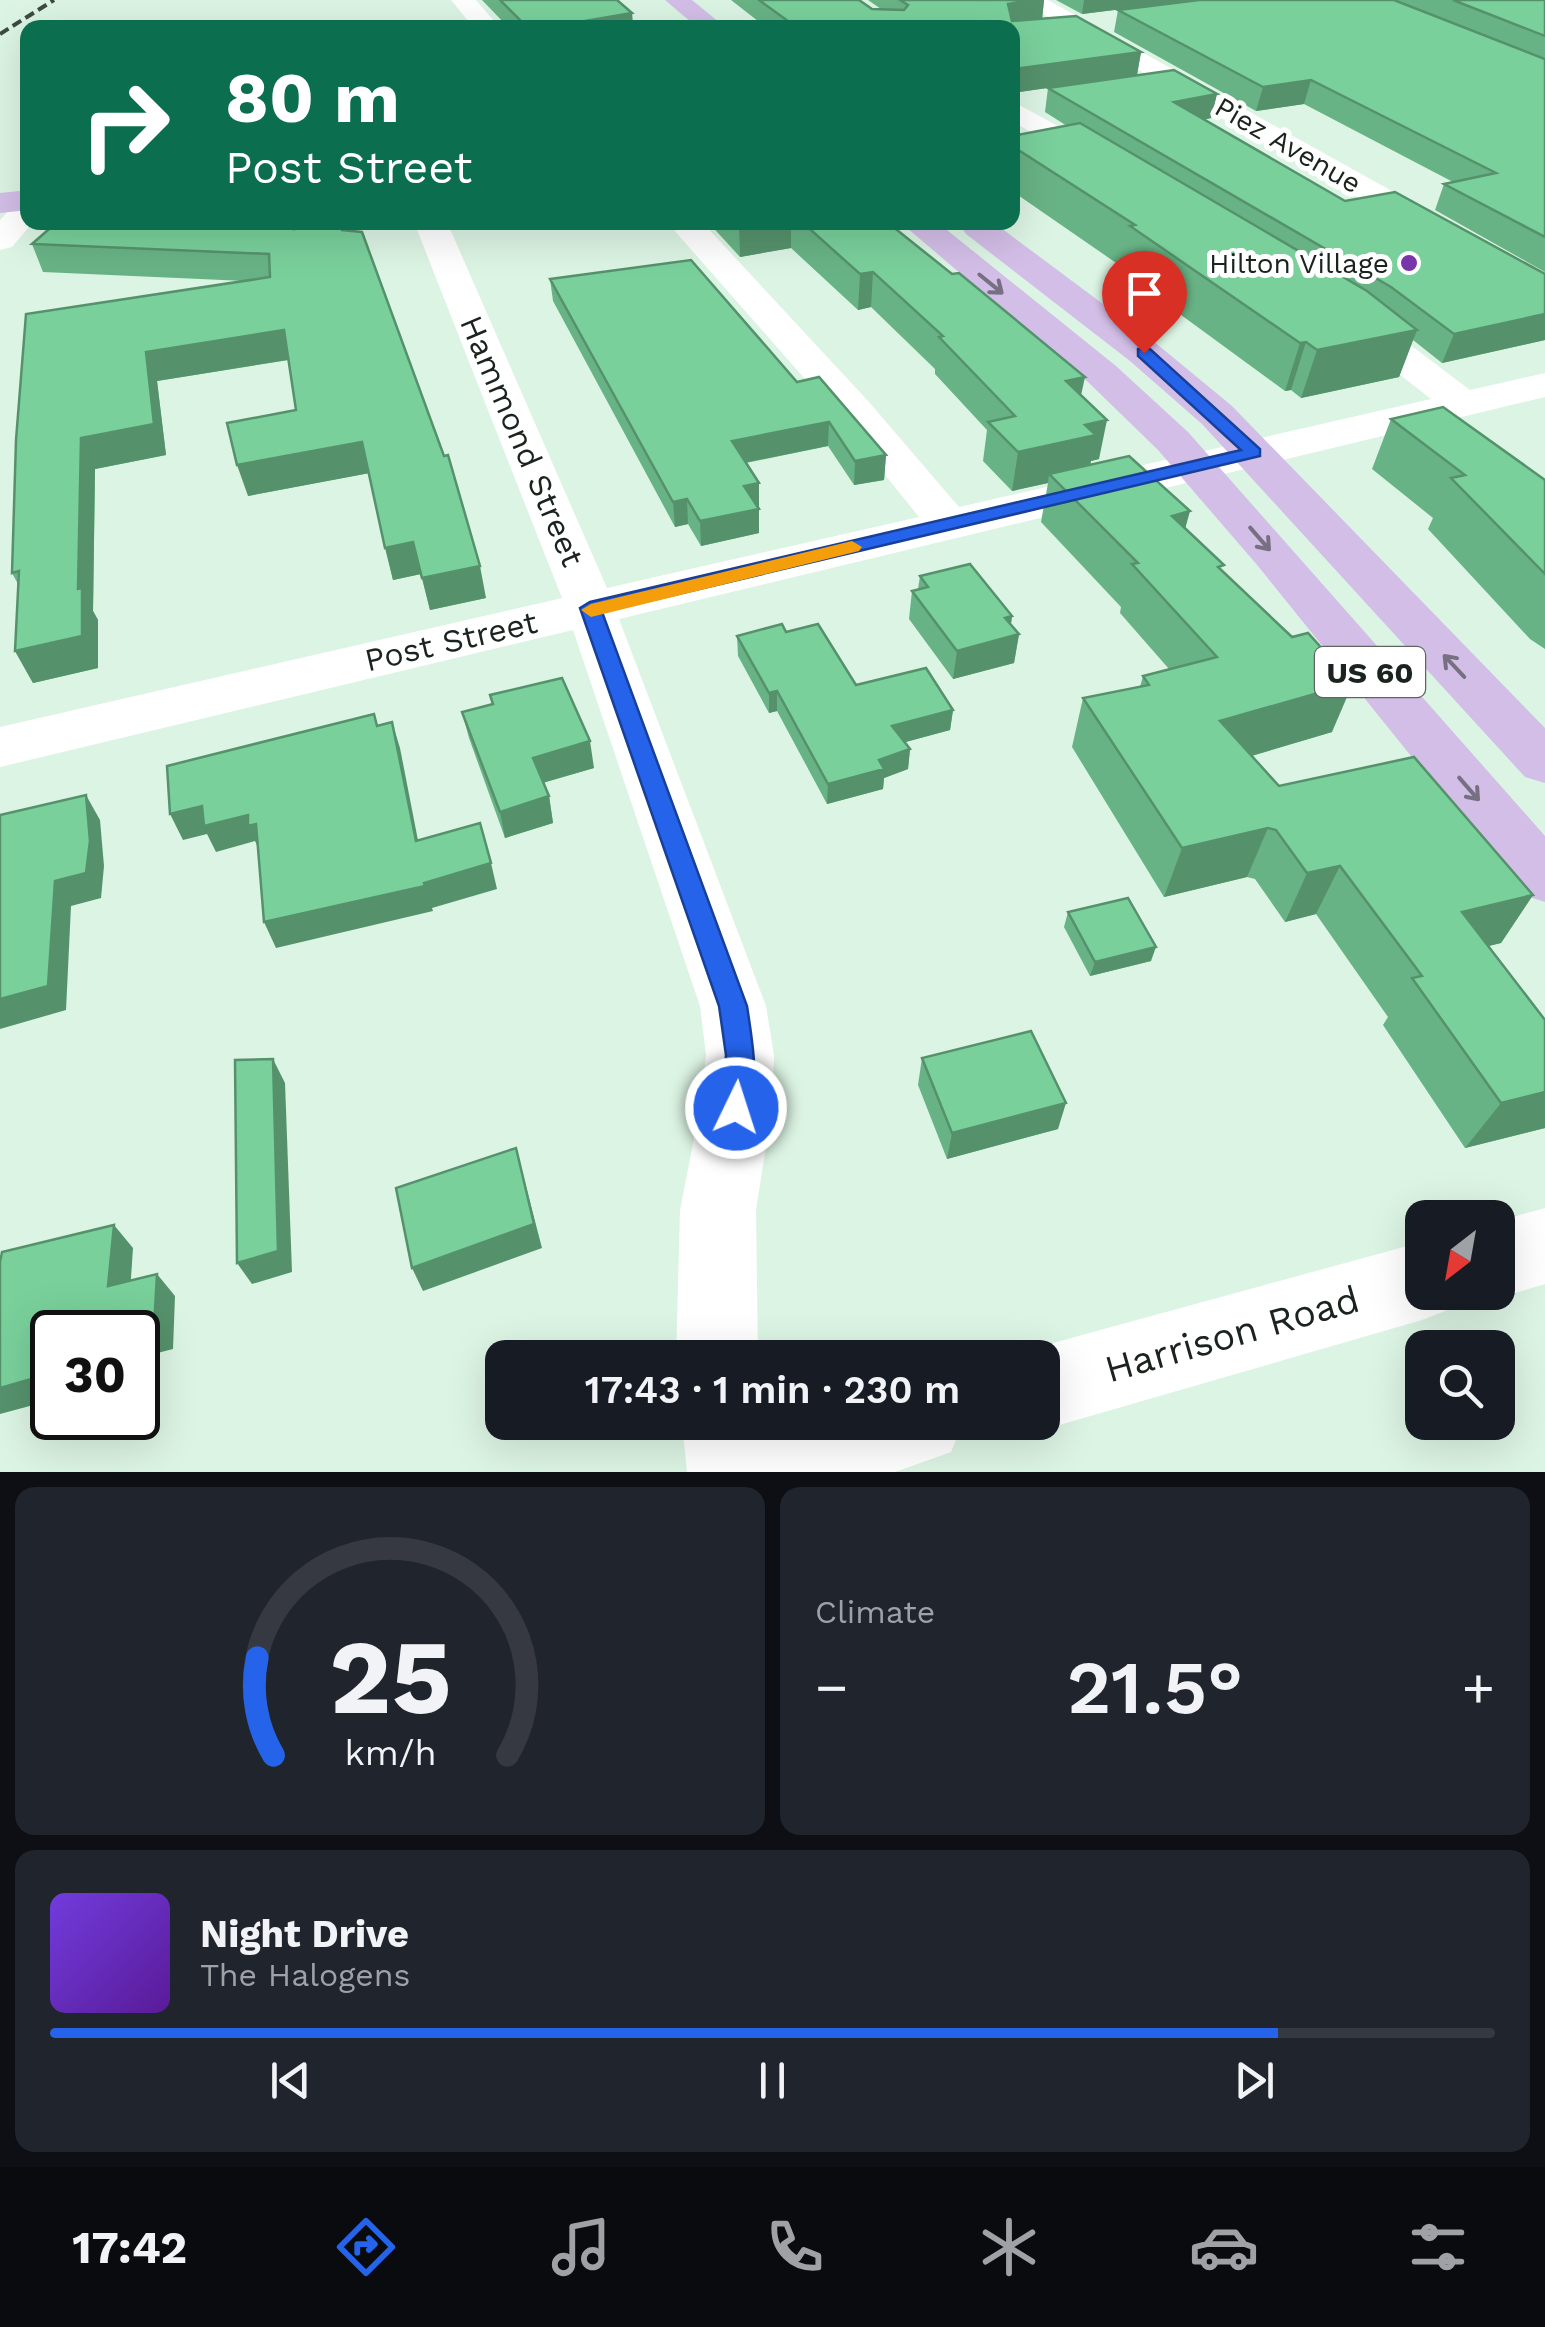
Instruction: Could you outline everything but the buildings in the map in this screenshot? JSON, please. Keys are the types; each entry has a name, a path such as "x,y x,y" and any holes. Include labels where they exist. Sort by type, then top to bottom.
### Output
{"main road":[{"name":"US 60","path":"926,230 1102,374 1196,466 1545,878"},
{"name":"US 60","path":"983,230 1144,353 1254,452 1545,763"}],"street":[{"path":"463,0 481,20"},
{"name":"Piez Avenue","path":"1031,0 1545,291"},
{"path":"1033,32 1114,21"},
{"path":"1121,86 1172,79"},
{"path":"1020,105 1054,98"},
{"path":"1020,112 1129,178"},
{"name":"Hammond Street","path":"433,230 590,608 733,1006 740,1055 736,1108 718,1210 717,1340"},
{"path":"690,230 855,411 950,524"},
{"path":"1320,298 1380,338 1462,404"},
{"name":"Post Street","path":"0,747 1545,385"},
{"path":"1515,1255 1545,1246"},
{"name":"Harrison Road","path":"1060,1383 1405,1286"},
{"path":"726,1440 730,1472"},
{"path":"746,1472 858,1440"}],"railway":[{"path":"22,20 54,0"},
{"path":"0,34 20,21"}],"slow traffic":[{"path":"591,610 852,547"}],"place":[{"name":"Hilton Village","path":"1409,263"}],"route":[{"path":"736,1108 740,1055 733,1006 590,608 1254,452 1144,353"}]}
